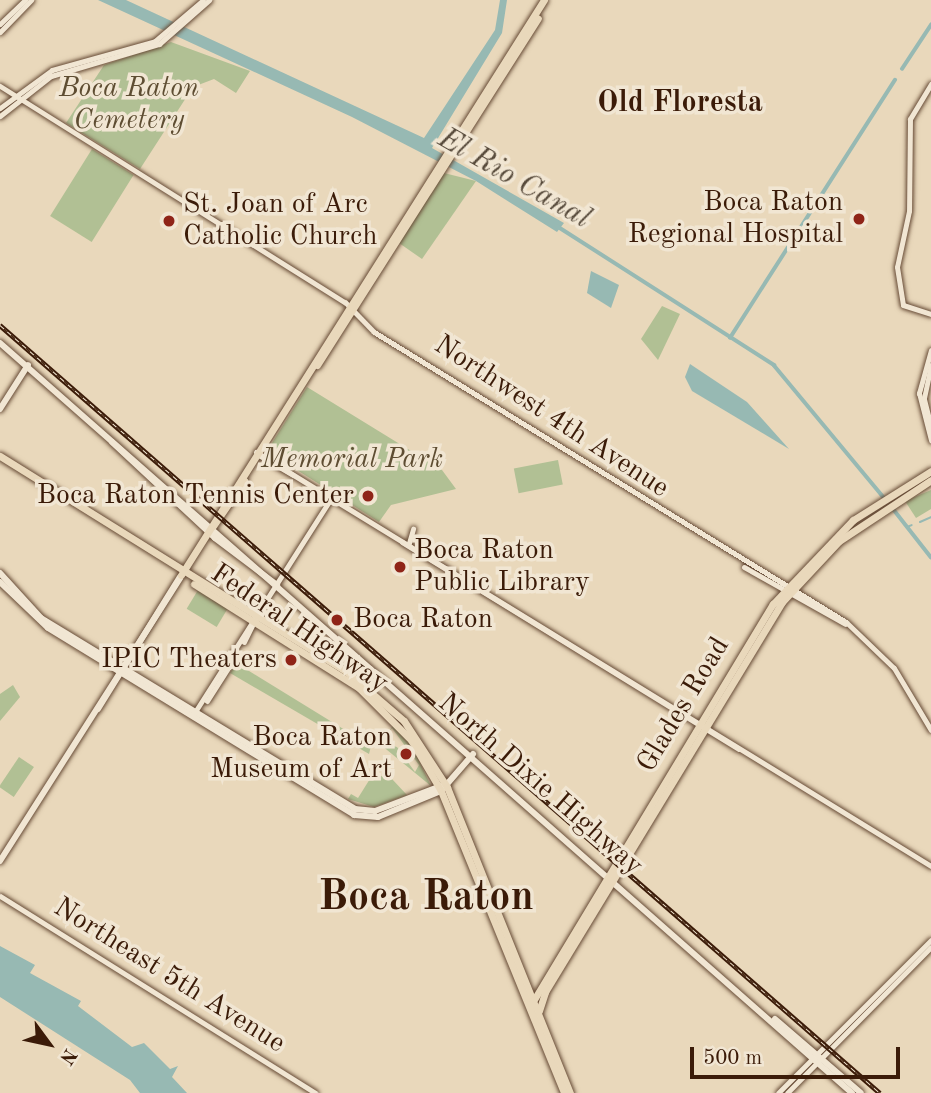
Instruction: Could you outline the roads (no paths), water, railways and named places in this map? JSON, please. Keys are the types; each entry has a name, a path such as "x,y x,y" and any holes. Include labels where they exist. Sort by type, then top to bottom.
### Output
{"main road":[{"path":"453,150 471,126 489,87 544,0"},
{"path":"259,454 550,0"},
{"path":"1,859 301,390 310,368 351,307"},
{"name":"North Dixie Highway","path":"0,343 210,529 473,754 774,1018 852,1093"},
{"path":"0,409 28,365"},
{"name":"Federal Highway","path":"0,456 6,464 390,706 404,721 442,788 489,888 533,1000"},
{"name":"Glades Road","path":"535,1012 533,1000 542,983 611,876 700,725 786,592 878,506 931,471"},
{"name":"Glades Road","path":"897,494 930,481"},
{"path":"0,573 32,611 120,671"},
{"path":"0,582 26,612 120,671 360,811 404,803"},
{"name":"Federal Highway","path":"254,620 380,706 393,718 442,788 524,995 535,1012 536,1026 560,1074"},
{"path":"380,706 390,706"},
{"path":"195,715 281,771 359,816 378,817 442,788 473,754"},
{"path":"393,718 404,721"},
{"path":"260,757 273,759"},
{"path":"281,771 301,776"},
{"name":"Glades Road","path":"535,1012 611,876"},
{"path":"476,878 489,888"},
{"path":"484,897 495,904"},
{"path":"526,982 542,983"},
{"path":"524,995 533,1000 545,992"},
{"path":"535,1012 570,1093"},
{"name":"North Dixie Highway","path":"817,1058 861,1093"},
{"path":"560,1074 564,1093"}],"street":[{"path":"0,24 25,0"},
{"path":"0,31 31,0"},
{"path":"182,25 203,0"},
{"path":"0,108 59,72 165,38 209,0"},
{"path":"931,84 928,94 910,119 909,211 897,270 903,305 931,314"},
{"name":"Northwest 4th Avenue","path":"0,86 351,307 374,332 786,592 851,627 894,667 931,730"},
{"path":"0,116 16,96"},
{"path":"931,350 919,393 931,440"},
{"path":"931,365 924,399 931,427"},
{"path":"259,454 330,500 406,543 931,866"},
{"path":"195,715 330,500"},
{"path":"406,543 413,528"},
{"name":"Northeast 5th Avenue","path":"0,896 316,1093"},
{"path":"782,1092 860,1018 931,940"},
{"path":"817,1058 862,1009 931,947"},
{"path":"860,1018 862,1009"}],"water":[{"path":"98,0 126,0 424,138 495,30 500,0 507,0 502,33 432,148 564,223 557,232 476,181 352,117"},
{"path":"591,271 619,285 611,308 587,293"},
{"path":"690,364 747,402 789,449 692,391 685,377"},
{"path":"0,946 35,965 30,973 81,1001 78,1006 132,1047 144,1043 170,1069 178,1066 172,1077 187,1093 140,1093 130,1080 0,997"}],"waterway":[{"path":"902,69 931,25"},
{"path":"730,338 895,80"},
{"name":"El Rio Canal","path":"557,226 774,365 886,500"},
{"name":"El Rio Canal","path":"891,506 931,557"},
{"path":"920,522 931,517"},
{"name":"El Rio Canal","path":"907,527 912,525"}],"railway":[{"path":"0,325 880,1093"}],"place":[{"name":"Boca Raton Regional Hospital","path":"859,219"},
{"name":"St. Joan of Arc Catholic Church","path":"169,221"},
{"name":"Boca Raton Tennis Center","path":"368,496"},
{"name":"Boca Raton Public Library","path":"400,567"},
{"name":"Boca Raton","path":"337,620"},
{"name":"IPIC Theaters","path":"291,660"},
{"name":"Boca Raton Museum of Art","path":"406,754"}],"district":[{"name":"Old Floresta","path":"680,103"},
{"name":"Boca Raton","path":"426,898"}],"park label":[{"name":"Boca Raton Cemetery","path":"129,105"},
{"name":"Memorial Park","path":"352,460"}]}
